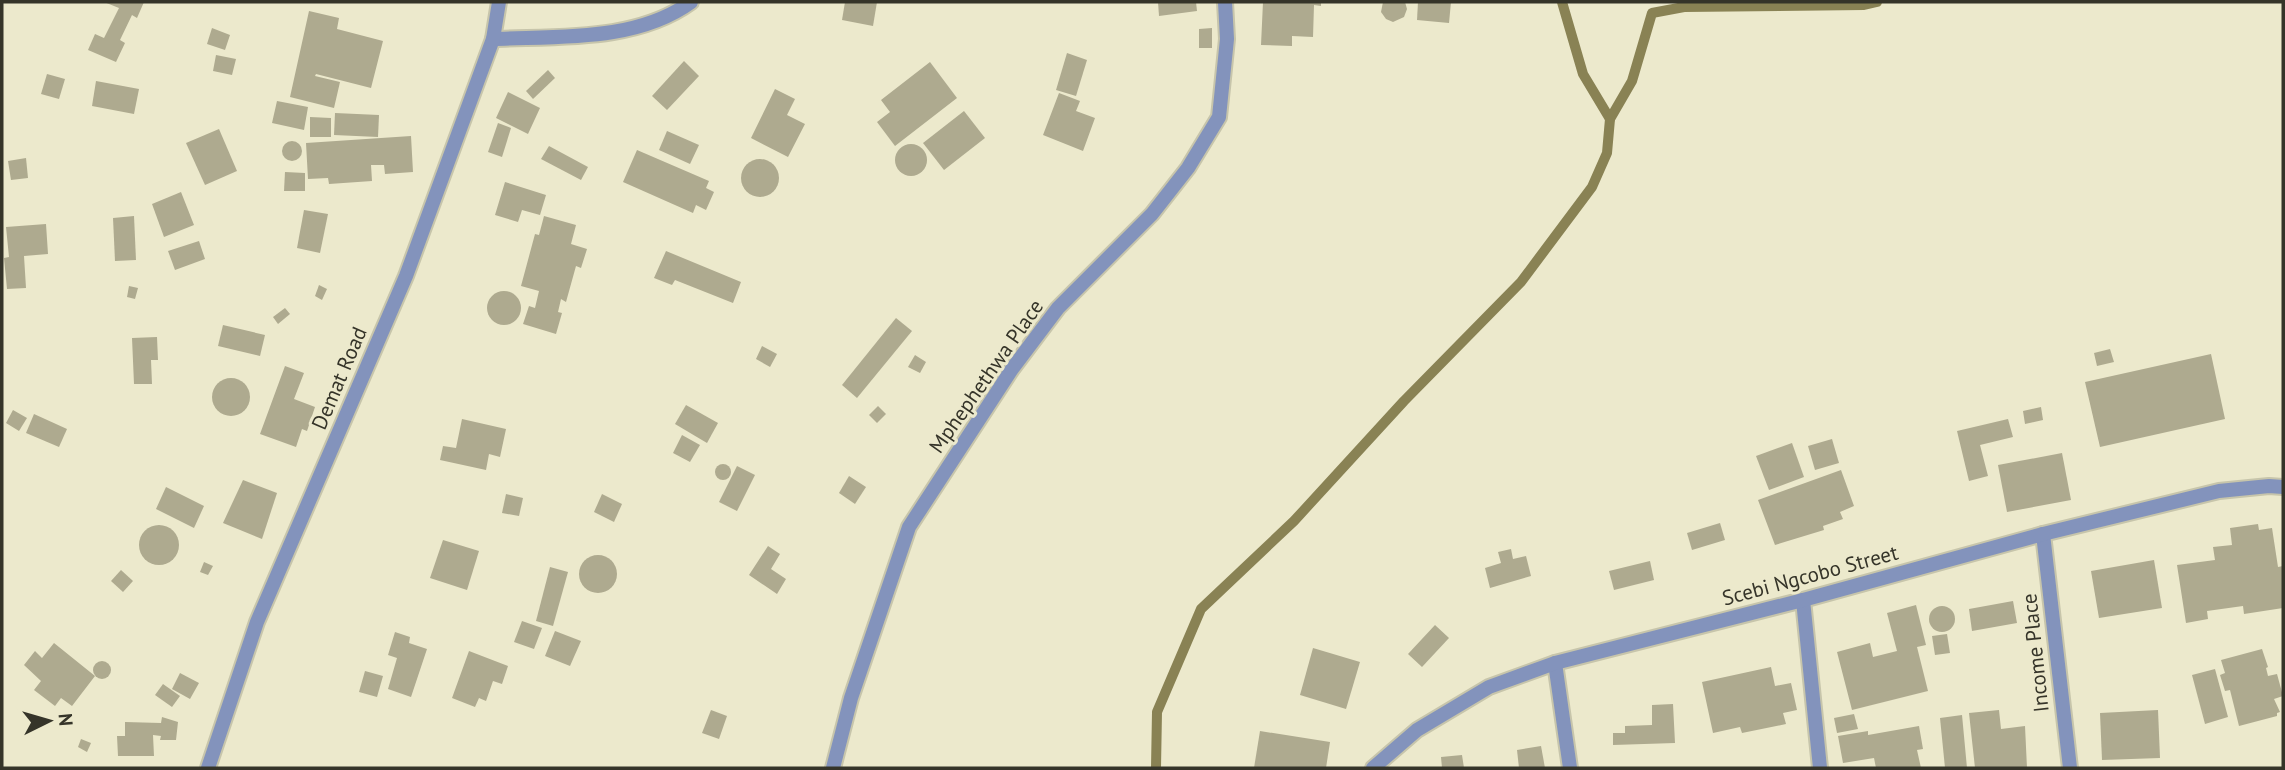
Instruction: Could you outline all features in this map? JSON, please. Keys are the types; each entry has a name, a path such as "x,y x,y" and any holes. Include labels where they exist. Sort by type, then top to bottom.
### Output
{"street":[{"name":"Demat Road","path":"208,768 257,622 406,276 493,39 499,2"},
{"path":"493,39 592,34 646,26 691,2"},
{"name":"Mphephethwa Place","path":"833,768 851,698 909,527 1012,369 1058,309 1152,214 1188,168 1219,117 1227,39 1225,2"},
{"name":"Scebi Ngcobo Street","path":"1373,768 1417,730 1489,687 1555,663 1802,600 2043,534 2219,491 2283,487"},
{"name":"Income Place","path":"2043,534 2070,768"},
{"path":"1802,600 1820,768"},
{"path":"1555,663 1570,768"}],"building":[{"path":"104,2 144,2 137,18 132,15 120,40 125,43 116,62 88,50 95,34 104,38 119,8"},
{"path":"845,2 877,2 873,26 842,20"},
{"path":"1158,2 1196,2 1197,11 1159,16"},
{"path":"1263,2 1321,2 1321,6 1314,5 1313,37 1292,36 1292,46 1261,45"},
{"path":"1383,2 1405,2 1407,9 1404,17 1393,22 1386,19 1381,12"},
{"path":"1418,2 1451,2 1449,23 1417,20"},
{"path":"309,11 339,18 337,29 383,41 371,88 316,74 315,76 340,82 334,108 290,97"},
{"path":"212,28 230,35 225,50 207,44"},
{"path":"1212,28 1212,48 1199,48 1199,29"},
{"path":"1067,53 1087,60 1076,96 1056,90"},
{"path":"216,55 236,59 232,75 213,71"},
{"path":"684,61 699,76 667,110 652,96"},
{"path":"930,62 957,98 895,146 877,122 890,112 881,100"},
{"path":"548,70 555,78 533,99 526,91"},
{"path":"47,74 65,79 59,99 41,94"},
{"path":"96,81 139,89 134,114 92,106"},
{"path":"775,89 795,99 787,115 805,124 788,157 751,138"},
{"path":"508,92 540,108 528,134 496,118"},
{"path":"1059,93 1080,101 1076,111 1095,118 1083,151 1043,135"},
{"path":"277,101 308,107 304,130 272,123"},
{"path":"964,111 985,138 944,170 923,143"},
{"path":"335,113 379,115 378,137 334,135"},
{"path":"310,117 331,118 331,137 310,137"},
{"path":"498,123 511,128 502,157 488,152"},
{"path":"219,129 237,171 205,185 186,143"},
{"path":"667,131 699,145 690,164 659,150"},
{"path":"411,136 413,172 385,174 384,165 371,165 372,181 329,184 328,178 308,179 306,143"},
{"path":"288,141 296,141 302,151 296,161 288,161 282,155 282,147"},
{"path":"911,144 922,149 927,160 922,171 911,176 900,171 895,160 900,149"},
{"path":"549,146 588,167 581,180 541,159"},
{"path":"637,150 709,181 706,188 714,192 706,210 696,205 693,213 623,182"},
{"path":"26,158 28,178 11,180 8,161"},
{"path":"760,159 773,165 779,178 773,191 760,197 747,191 741,178 747,165"},
{"path":"285,172 305,173 305,191 284,191"},
{"path":"505,182 546,195 540,215 522,210 518,222 495,215"},
{"path":"181,192 194,225 164,237 152,204"},
{"path":"304,210 328,214 320,253 297,248"},
{"path":"134,216 136,260 115,261 113,218"},
{"path":"544,216 576,225 571,244 587,249 581,268 576,266 566,302 561,299 558,312 562,313 556,334 523,324 529,306 535,308 539,291 521,286 535,234 539,235"},
{"path":"46,224 48,254 24,256 26,288 7,289 4,258 9,257 6,227"},
{"path":"199,241 205,259 175,270 168,251"},
{"path":"666,251 741,282 733,303 675,280 672,285 654,278"},
{"path":"319,285 327,289 322,300 315,296"},
{"path":"129,286 138,288 135,299 127,297"},
{"path":"504,291 516,296 521,308 516,320 504,325 492,320 487,308 492,296"},
{"path":"285,308 290,314 278,324 273,317"},
{"path":"896,318 912,331 857,398 842,385"},
{"path":"223,325 265,335 260,356 218,346"},
{"path":"157,337 158,360 151,360 152,384 134,384 132,338"},
{"path":"762,346 777,354 770,367 756,359"},
{"path":"2110,349 2114,362 2097,366 2094,353"},
{"path":"2211,354 2225,419 2100,447 2085,382"},
{"path":"915,355 926,362 920,373 908,367"},
{"path":"285,366 304,373 294,399 315,407 307,431 302,429 296,447 260,434"},
{"path":"231,378 245,383 250,397 245,411 231,416 217,411 212,397 217,383"},
{"path":"686,405 718,423 707,443 675,424"},
{"path":"878,406 886,414 877,423 869,415"},
{"path":"2041,407 2043,420 2025,424 2023,411"},
{"path":"13,410 27,418 19,431 6,423"},
{"path":"34,414 67,429 59,447 26,433"},
{"path":"462,419 506,429 500,457 489,454 486,470 440,460 443,446 456,448"},
{"path":"2008,419 2013,437 1980,445 1988,476 1969,481 1957,431"},
{"path":"682,435 700,445 690,462 673,453"},
{"path":"1832,439 1839,463 1815,470 1808,446"},
{"path":"1792,443 1804,477 1769,490 1756,456"},
{"path":"2062,453 2071,500 2007,512 1998,465"},
{"path":"720,464 726,464 731,472 729,478 720,480 715,475 715,469"},
{"path":"737,466 755,475 737,511 719,502"},
{"path":"1841,470 1854,506 1840,512 1843,519 1823,526 1824,530 1775,545 1758,500"},
{"path":"849,476 866,487 855,504 839,493"},
{"path":"243,480 277,493 262,539 223,523"},
{"path":"166,487 204,506 194,528 156,509"},
{"path":"506,494 523,498 519,516 502,513"},
{"path":"602,494 622,504 614,522 594,512"},
{"path":"1720,523 1725,540 1692,550 1687,533"},
{"path":"2258,524 2259,530 2272,528 2278,567 2283,566 2283,608 2244,614 2243,606 2207,611 2208,619 2186,623 2177,565 2215,560 2213,547 2232,545 2230,528"},
{"path":"159,525 167,526 173,531 178,537 178,553 173,559 167,564 159,565 151,564 145,559 140,553 139,545 140,537 145,531 151,526"},
{"path":"443,540 479,551 467,590 430,578"},
{"path":"768,546 780,554 771,569 786,579 777,594 749,575"},
{"path":"1511,549 1513,559 1526,556 1531,576 1490,588 1485,568 1501,563 1498,552"},
{"path":"598,555 611,561 617,574 611,587 598,593 585,587 579,574 585,561"},
{"path":"2154,560 2162,608 2099,618 2091,571"},
{"path":"1650,561 1654,580 1614,590 1609,571"},
{"path":"204,562 213,566 208,575 200,572"},
{"path":"550,567 568,572 553,626 536,621"},
{"path":"121,570 133,581 123,592 111,581"},
{"path":"2013,601 2017,623 1972,631 1969,609"},
{"path":"1916,605 1926,645 1917,647 1928,691 1852,710 1837,652 1870,643 1873,657 1897,651 1887,613"},
{"path":"1942,606 1952,609 1955,619 1952,629 1942,632 1932,629 1929,619 1932,609"},
{"path":"522,621 542,628 534,649 514,642"},
{"path":"1435,625 1449,638 1422,667 1408,654"},
{"path":"555,631 581,641 570,666 545,656"},
{"path":"395,632 410,637 409,643 427,649 411,697 388,689 397,658 388,655"},
{"path":"1947,634 1950,653 1935,655 1932,636"},
{"path":"54,643 95,676 72,706 61,698 55,706 34,690 41,681 24,665 35,651 42,658"},
{"path":"1313,648 1360,662 1346,709 1300,695"},
{"path":"2262,649 2268,676 2277,674 2283,696 2274,699 2280,712 2277,716 2239,726 2230,690 2225,691 2220,675 2225,673 2221,660"},
{"path":"469,651 508,666 502,684 493,681 486,701 479,698 475,707 452,698"},
{"path":"102,661 108,664 111,670 108,676 102,679 96,676 93,670 96,664"},
{"path":"1771,667 1775,686 1791,683 1797,710 1783,713 1786,724 1742,733 1740,727 1713,733 1702,682"},
{"path":"2215,669 2228,717 2205,724 2192,675"},
{"path":"365,671 383,676 377,697 359,692"},
{"path":"180,673 199,683 190,699 172,689"},
{"path":"163,684 180,696 172,707 155,695"},
{"path":"1673,704 1675,743 1613,745 1613,733 1625,733 1625,726 1652,725 1652,705"},
{"path":"711,710 727,716 719,739 702,733"},
{"path":"1999,710 2001,729 2025,726 2027,768 1975,768 1969,713"},
{"path":"2158,710 2160,758 2102,760 2100,713"},
{"path":"1854,714 1858,729 1837,733 1834,718"},
{"path":"1962,715 1967,768 1945,768 1940,718"},
{"path":"162,717 178,722 176,740 160,740 161,736 153,735 154,756 118,756 117,736 125,736 125,722 161,723"},
{"path":"1919,726 1923,749 1917,750 1921,768 1876,768 1874,758 1843,763 1838,736 1868,731 1868,735"},
{"path":"1260,731 1330,742 1326,768 1254,768"},
{"path":"81,739 91,743 87,752 78,747"},
{"path":"1541,746 1545,768 1519,768 1517,750"},
{"path":"1462,755 1464,768 1442,768 1441,757"}],"waterway":[{"path":"1562,2 1583,74 1610,119"},
{"path":"1156,768 1157,712 1201,609 1294,521 1404,401 1521,282 1592,187 1607,153 1610,119 1632,81 1652,13 1684,7 1864,5 1877,2"}]}
